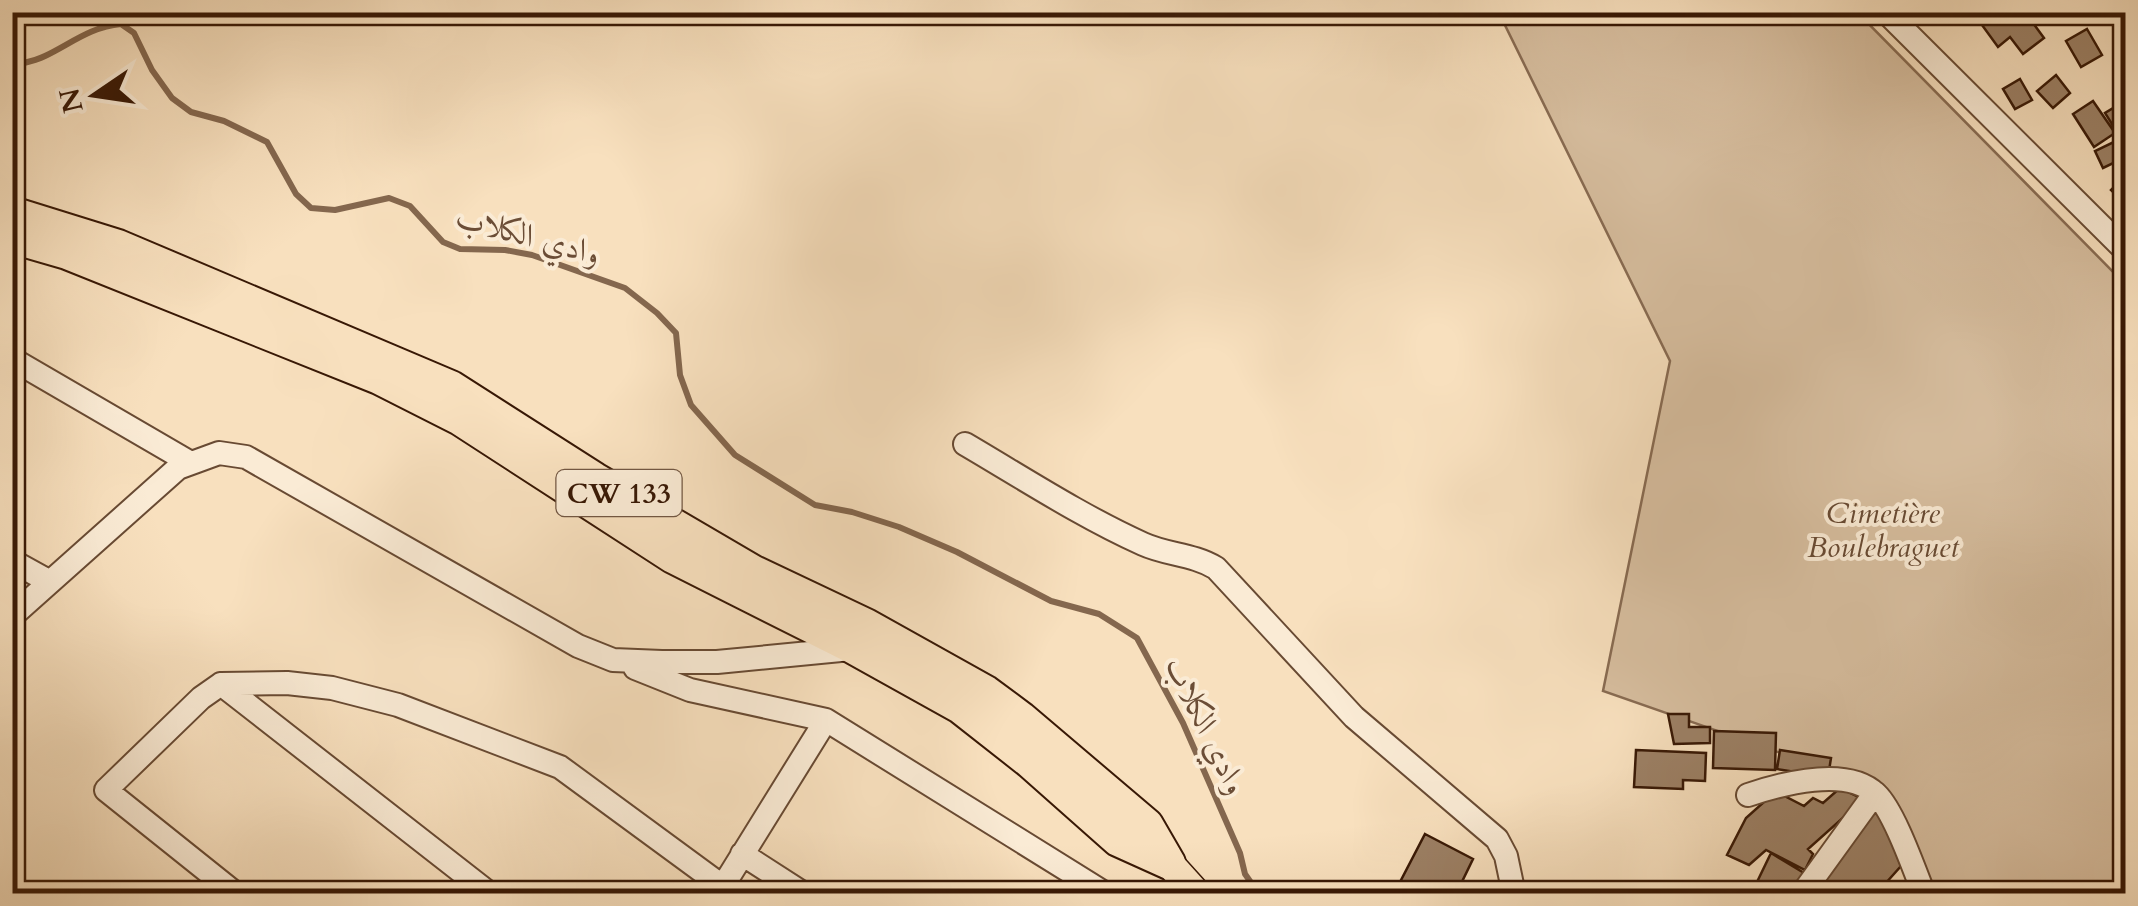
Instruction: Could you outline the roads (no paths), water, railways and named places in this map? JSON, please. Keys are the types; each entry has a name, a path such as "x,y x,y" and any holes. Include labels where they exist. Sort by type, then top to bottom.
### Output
{"highway":[{"name":"CW 133","path":"12,213 118,246 451,387 595,479 860,637"},
{"name":"CW 133","path":"12,237 67,253 378,378 460,419 672,557 860,637 948,668 1022,718 1146,825 1168,863"}],"main road":[{"name":"CW 133","path":"1168,863 1197,894"}],"street":[{"path":"1886,12 2126,251"},
{"path":"12,359 189,462"},
{"path":"964,444 1110,528 1148,546 1200,559 1216,568 1354,717 1497,839 1506,856 1514,894"},
{"path":"12,616 178,468 219,453 246,457 578,646 690,690 826,720 1106,894"},
{"path":"12,561 50,582"},
{"path":"613,660 717,662 860,637"},
{"path":"236,894 106,790 201,698 222,684 287,683 332,688 398,705 560,766 728,890 742,854 826,720"},
{"path":"222,684 490,894"},
{"path":"1748,795 1798,781 1823,780 1854,783 1875,793 1920,884 1900,894"},
{"path":"1802,894 1875,793"},
{"path":"742,854 804,894"}],"waterway":[{"name":"وادي الكلاب","path":"12,66 41,58 90,32 121,24 134,33 152,70 172,98 191,112 224,121 267,142 296,194 311,208 335,210 389,198 410,206 443,242 460,249 532,255 625,288 676,333 680,375 691,405 735,455 815,505 899,527 1051,601 1099,614 1137,638 1183,723 1240,853 1245,874 1259,894"}],"park label":[{"name":"Cimetière Boulebraguet","path":"1883,530"}]}
